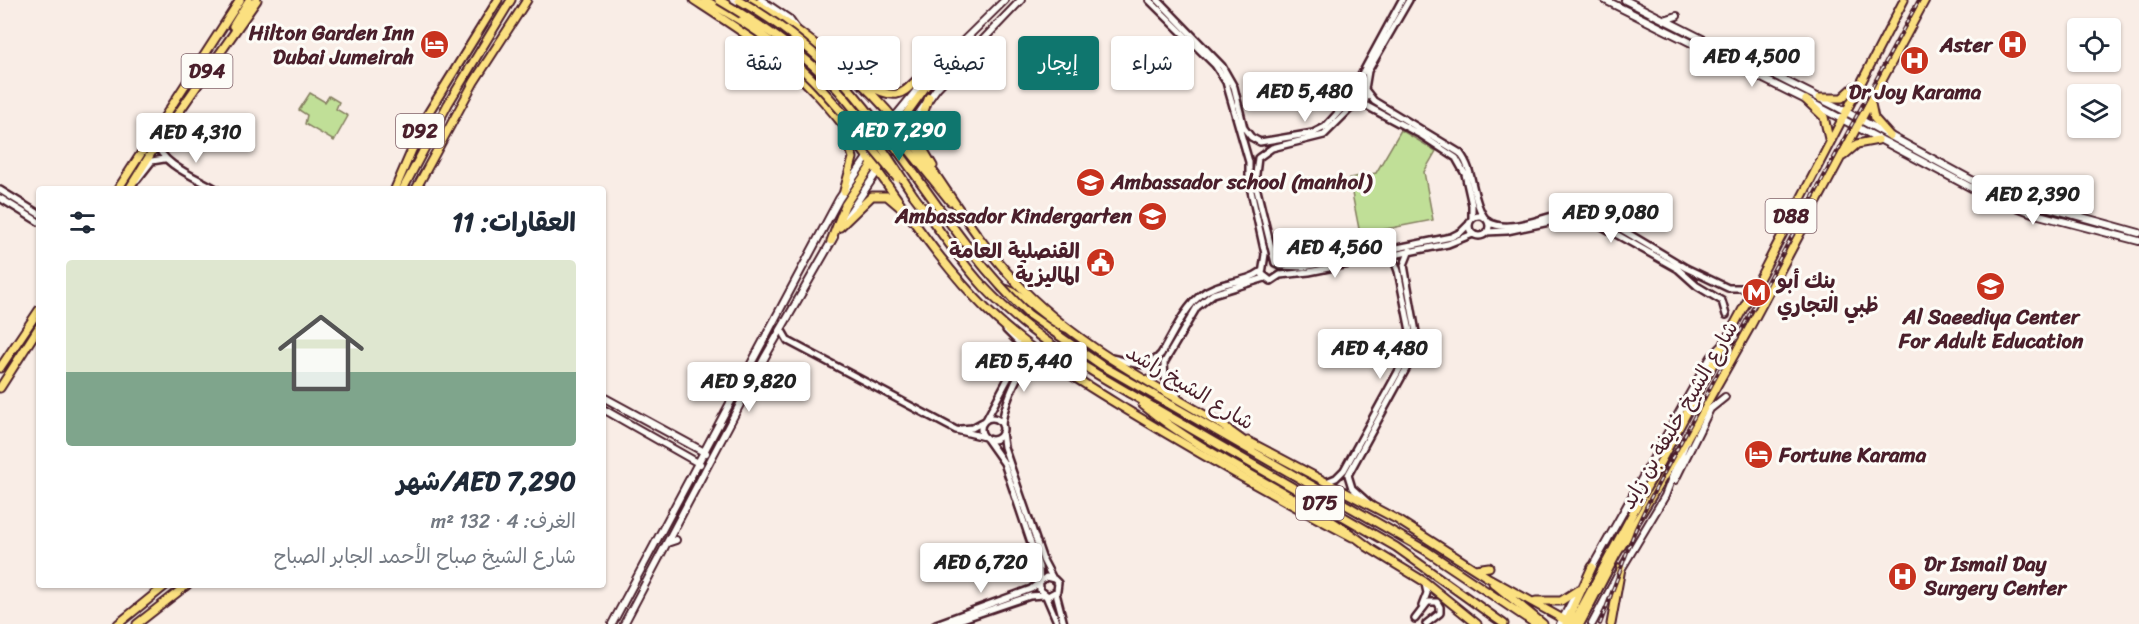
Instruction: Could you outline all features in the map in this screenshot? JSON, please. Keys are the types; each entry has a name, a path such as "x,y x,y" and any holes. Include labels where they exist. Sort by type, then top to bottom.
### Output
{"main road":[{"name":"D94","path":"120,186 240,0"},
{"path":"215,60 249,0"},
{"name":"D94","path":"131,186 158,142 257,0"},
{"name":"D92","path":"396,186 424,122 498,0"},
{"path":"404,186 470,66 511,0"},
{"name":"D92","path":"418,186 474,82 527,0"},
{"name":"D75","path":"694,0 766,48 816,93 960,281 1004,326 1046,358 1245,480 1370,548 1425,582 1477,624"},
{"path":"705,0 777,46 824,88 914,196"},
{"path":"719,0 773,33 822,74 861,119 914,196 976,278 1022,323 1071,359 1130,393 1169,424 1339,525 1370,548"},
{"name":"شارع الشيخ راشد","path":"739,0 793,36 846,85 957,236 1028,314 1071,346 1135,385 1434,555 1534,623"},
{"name":"شارع الشيخ راشد","path":"752,0 797,30 816,46"},
{"path":"761,0 789,19 797,30"},
{"path":"968,36 1005,0"},
{"path":"1605,0 1806,100 1922,164 1983,194 2035,214 2139,241"},
{"path":"1625,0 1821,98 1975,182 2048,207 2139,233"},
{"name":"شارع الشيخ خليفة بن زايد","path":"1580,624 1623,536 1904,0"},
{"name":"شارع الشيخ خليفة بن زايد","path":"1566,623 1688,438 1925,0"},
{"path":"612,624 844,191 866,157 872,148 891,135 905,132 929,97 1019,1"},
{"path":"1664,20 1677,16"},
{"path":"1779,68 1782,79"},
{"path":"1821,98 1844,96 1862,78"},
{"path":"874,90 882,94 896,95 905,92 912,85"},
{"name":"شارع الشيخ راشد","path":"866,90 899,124 1005,271 1066,328 1108,358 1223,426 1372,506 1487,577 1532,600 1566,623"},
{"path":"624,624 781,329 831,241 877,171 891,135 894,118 917,90"},
{"path":"831,241 845,205 872,165 883,155 891,135 923,90"},
{"path":"816,93 837,108 872,148 883,155"},
{"path":"929,97 917,131 936,174"},
{"path":"1806,100 1826,121 1830,143"},
{"path":"1871,103 1874,118 1890,136"},
{"path":"403,186 424,122"},
{"path":"843,127 853,158 844,191"},
{"path":"891,135 957,207"},
{"path":"1835,165 1857,144 1878,140"},
{"path":"1922,164 1923,156 1935,160"},
{"path":"840,227 864,201 875,195 890,198 908,211"},
{"path":"2035,214 2049,214 2051,210 2048,207"},
{"path":"1779,221 1792,214"},
{"path":"1002,288 1014,292 1045,316 1066,328"},
{"path":"0,368 36,314"},
{"path":"0,388 36,332"},
{"path":"1566,623 1578,590 1708,362 1722,347"},
{"name":"شارع الشيخ راشد","path":"1130,393 1386,541 1504,624"},
{"path":"1592,624 1710,409 1725,397"},
{"path":"606,400 712,456"},
{"path":"606,410 623,414 629,411"},
{"path":"606,410 706,467"},
{"path":"1223,426 1273,463"},
{"path":"1669,487 1688,438"},
{"path":"1636,481 1636,491"},
{"path":"667,543 676,540"},
{"path":"1475,569 1489,567"},
{"path":"1566,623 1592,567"},
{"path":"1611,624 1621,568"},
{"path":"1487,577 1543,624"},
{"path":"627,583 636,580"},
{"path":"118,624 161,588"},
{"path":"137,624 183,588"},
{"path":"1532,600 1555,602 1578,590"}],"street":[{"path":"1149,0 1219,70 1228,89 1245,144 1244,151 1248,157 1250,182 1266,264 1263,274"},
{"path":"1158,0 1226,71 1234,87 1244,128 1257,140 1263,152"},
{"path":"1402,0 1354,86 1348,90 1348,98 1350,103 1360,104 1421,135 1456,158 1465,174 1472,205 1470,221 1473,234"},
{"path":"1280,274 1255,182 1258,158 1263,152 1324,135 1350,109 1360,104 1366,91 1368,71 1409,0"},
{"path":"1354,86 1366,91 1374,101 1460,153 1468,166 1479,208 1486,220 1486,232"},
{"path":"1245,144 1257,140 1270,142 1321,130 1332,120 1348,98"},
{"path":"158,142 158,151 164,159 211,186"},
{"path":"1248,157 1258,158"},
{"path":"133,182 152,161 164,159"},
{"path":"0,190 36,212"},
{"path":"0,198 36,220"},
{"path":"1266,264 1304,267 1451,237 1461,232 1470,221 1486,220 1504,226 1570,212 1586,212 1601,218 1686,268 1728,288 1742,288 1756,283"},
{"path":"1108,358 1136,366 1151,363 1161,354 1200,296 1215,287 1263,274 1273,280 1280,274 1305,273 1452,243 1473,234 1480,236 1486,232 1507,231 1574,217 1589,219 1682,272 1697,286 1722,301 1726,315"},
{"path":"1372,506 1352,489 1348,475 1417,348 1404,265 1410,250"},
{"path":"1326,482 1336,478 1344,470 1411,347 1398,271 1395,263 1385,256"},
{"path":"1179,399 1166,382 1163,371 1166,359 1197,307 1209,296 1263,274"},
{"path":"1004,326 1020,344 1021,354 981,429 1002,459 1037,562 1040,590 1045,595 1058,624"},
{"path":"781,329 788,341"},
{"path":"1181,331 1185,339"},
{"path":"774,342 788,341 952,427 996,439 1002,429"},
{"path":"1046,358 1033,360 1026,365 1005,407 1002,429 1004,447 1043,561 1058,583 1056,593 1064,624"},
{"path":"1151,363 1154,372 1163,371"},
{"path":"952,427 969,428 995,419 1002,429"},
{"path":"936,624 947,618 1031,589 1052,577"},
{"path":"1414,622 1427,593 1425,582"},
{"path":"948,624 1030,596 1056,593"},
{"path":"1414,622 1428,602 1437,602 1440,613 1426,624"}],"green space":[{"path":"310,93 325,102 329,96 339,102 336,109 348,116 334,141 305,124 307,115 299,110"},
{"path":"1401,130 1436,151 1424,172 1433,220 1360,234 1349,178 1376,173"}],"railway":[{"path":"1600,624 1636,528 1649,501 1919,0"}],"place":[{"name":"Hilton Garden Inn Dubai Jumeirah","path":"435,45"},
{"name":"Aster","path":"2013,45"},
{"name":"Dr Joy Karama","path":"1915,61"},
{"name":"Ambassador school (manhol)","path":"1090,182"},
{"name":"Ambassador Kindergarten","path":"1153,216"},
{"name":"القنصلية العامة الماليزية","path":"1101,263"},
{"name":"Al Saeediya Center For Adult Education","path":"1991,286"},
{"name":"بنك أبو ظبي التجاري","path":"1756,293"},
{"name":"Fortune Karama","path":"1758,455"},
{"name":"Dr Ismail Day Surgery Center","path":"1903,576"}]}
